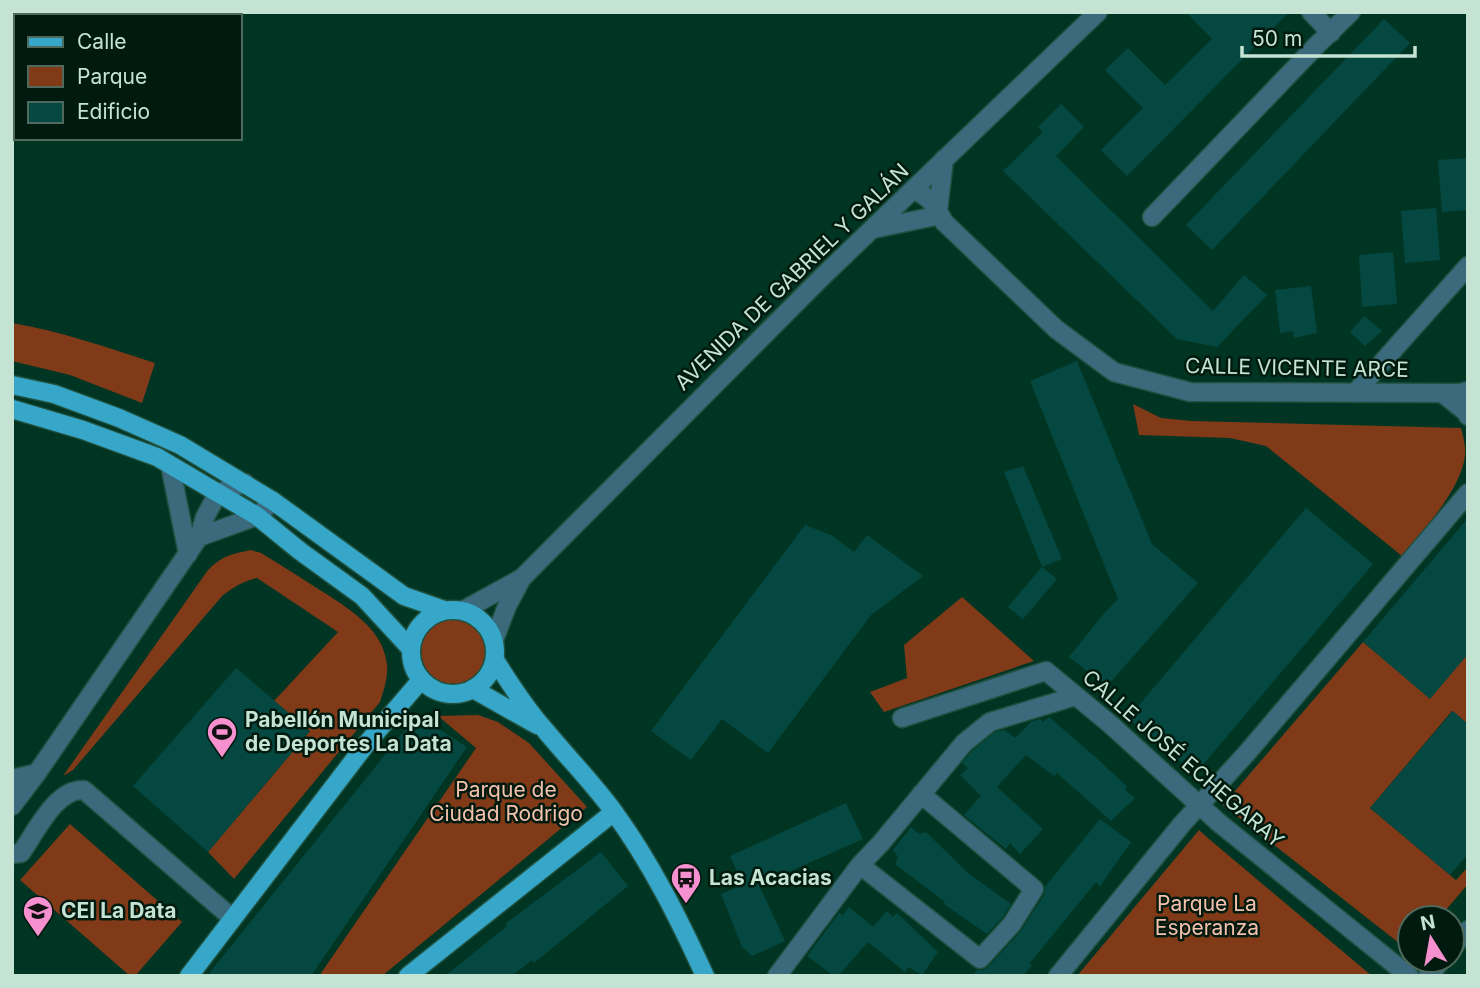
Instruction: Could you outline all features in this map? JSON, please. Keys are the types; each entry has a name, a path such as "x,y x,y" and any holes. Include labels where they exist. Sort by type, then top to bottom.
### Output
{"main road":[{"path":"12,385 54,394 119,418 180,445 273,500 404,596 444,610"},
{"path":"12,409 83,430 157,457 257,516 362,596 411,649"},
{"path":"454,609 464,611 478,617 488,626 496,650 491,672 473,689 460,693 436,691 421,680 412,661 414,635 422,623 434,614 454,609"},
{"path":"495,660 544,729 614,812 680,919 705,976"},
{"path":"190,976 367,743 421,680"},
{"path":"473,689 544,729"},
{"path":"408,976 614,812"}],"street":[{"name":"AVENIDA DE GABRIEL Y GALÁN","path":"464,611 522,578 822,277 1098,12"},
{"path":"1311,12 1331,33"},
{"path":"1152,217 1351,12"},
{"path":"873,229 938,217 944,159"},
{"name":"CALLE VICENTE ARCE","path":"913,190 922,211 938,217 1056,329 1114,372 1190,392 1465,393"},
{"path":"1355,393 1468,266"},
{"path":"1441,393 1468,416"},
{"path":"170,465 188,554"},
{"path":"12,806 188,554 199,537 205,517 218,493 245,484"},
{"path":"1058,976 1182,824 1246,754 1468,493"},
{"path":"199,537 257,516 273,500"},
{"name":"AVENIDA DE GABRIEL Y GALÁN","path":"494,640 507,606 522,578"},
{"name":"CALLE JOSÉ ECHEGARAY","path":"902,718 1046,671 1218,822 1409,976"},
{"path":"777,976 860,865 964,743 990,722 1076,696"},
{"path":"12,779 37,773"},
{"path":"12,854 21,853 57,801 72,791 85,790 232,918"},
{"path":"860,865 980,959 1012,924 1034,889 921,794"}],"green space":[{"path":"12,323 66,335 155,363 142,403 70,375 12,361"},
{"path":"1133,404 1161,418 1192,421 1461,428 1465,455 1457,481 1449,495 1402,556 1266,446 1230,438 1139,435"},
{"path":"251,550 261,553 336,600 359,618 378,639 384,651 387,670 380,702 234,879 208,852 310,731 274,701 338,632 257,578 223,595 73,770 63,776 208,570 227,556"},
{"path":"962,597 1034,661 884,712 870,692 907,678 904,645"},
{"path":"448,617 462,617 474,622 484,632 489,651 484,670 474,680 462,685 448,685 436,680 426,670 421,658 421,644 426,632 436,622"},
{"path":"1363,642 1430,698 1468,654 1468,724 1452,711 1370,808 1456,880 1468,867 1468,884 1451,904 1396,904 1396,941 1223,805"},
{"name":"Parque de Ciudad Rodrigo","path":"478,715 498,722 529,743 587,807 382,976 319,976 476,748 438,716"},
{"path":"70,824 182,922 135,976 130,976 20,880"},
{"name":"Parque La Esperanza","path":"1199,830 1209,839 1372,976 1077,976"}],"building":[{"path":"1186,12 1289,12 1127,176 1101,150 1143,108 1105,70 1128,48 1165,85 1212,39"},
{"path":"1384,19 1410,43 1212,250 1186,225"},
{"path":"1061,104 1084,127 1056,156 1213,311 1244,275 1267,295 1217,347 1177,339 1003,171 1043,132 1038,127"},
{"path":"1468,158 1468,210 1442,212 1438,160"},
{"path":"1436,208 1440,260 1405,263 1401,211"},
{"path":"1393,252 1397,304 1362,307 1359,255"},
{"path":"1311,286 1317,333 1294,338 1293,331 1280,333 1275,290"},
{"path":"1364,316 1382,331 1365,346 1350,332"},
{"path":"1077,361 1152,544 1198,583 1107,686 1069,657 1118,599 1030,381"},
{"path":"1023,466 1062,559 1042,567 1004,472"},
{"path":"1306,508 1373,564 1195,774 1128,718"},
{"path":"1468,518 1468,654 1430,699 1363,642"},
{"path":"805,525 831,535 854,552 867,535 923,576 871,615 768,753 722,719 691,760 651,731"},
{"path":"1042,567 1057,579 1023,619 1008,607"},
{"name":"Pabellón Municipal de Deportes La Data","path":"236,668 310,731 208,852 133,786"},
{"path":"1453,711 1468,724 1468,854 1450,875 1370,808"},
{"path":"417,715 467,747 311,976 207,976"},
{"path":"1049,717 1100,761 1135,798 1111,821 1057,773 1054,776 1026,755 997,787 1043,829 1020,854 1010,843 1006,849 964,815 981,796 960,775 968,768 962,763 995,732 1004,730 1015,738 1031,722 1040,719 1043,722"},
{"path":"846,803 863,839 759,885 785,941 752,956 742,947 721,894 743,885 730,856"},
{"path":"1100,819 1131,842 1100,886 1096,882 1029,964 1032,965 1023,976 972,976 977,970 988,967 1020,932 1044,895 1045,887"},
{"path":"911,827 919,834 926,832 968,873 1011,904 987,934 944,904 945,902 895,864 898,857 893,850"},
{"path":"601,852 628,886 534,963 532,960 512,976 445,976 507,926 505,924"},
{"path":"849,907 873,927 887,911 893,917 897,913 938,952 922,975 908,967 905,972 868,942 838,976 834,976 807,956 839,913 843,915"}],"place":[{"name":"Pabellón Municipal de Deportes La Data","path":"222,759"},
{"name":"Las Acacias","path":"686,905"},
{"name":"CEI La Data","path":"38,938"}]}
